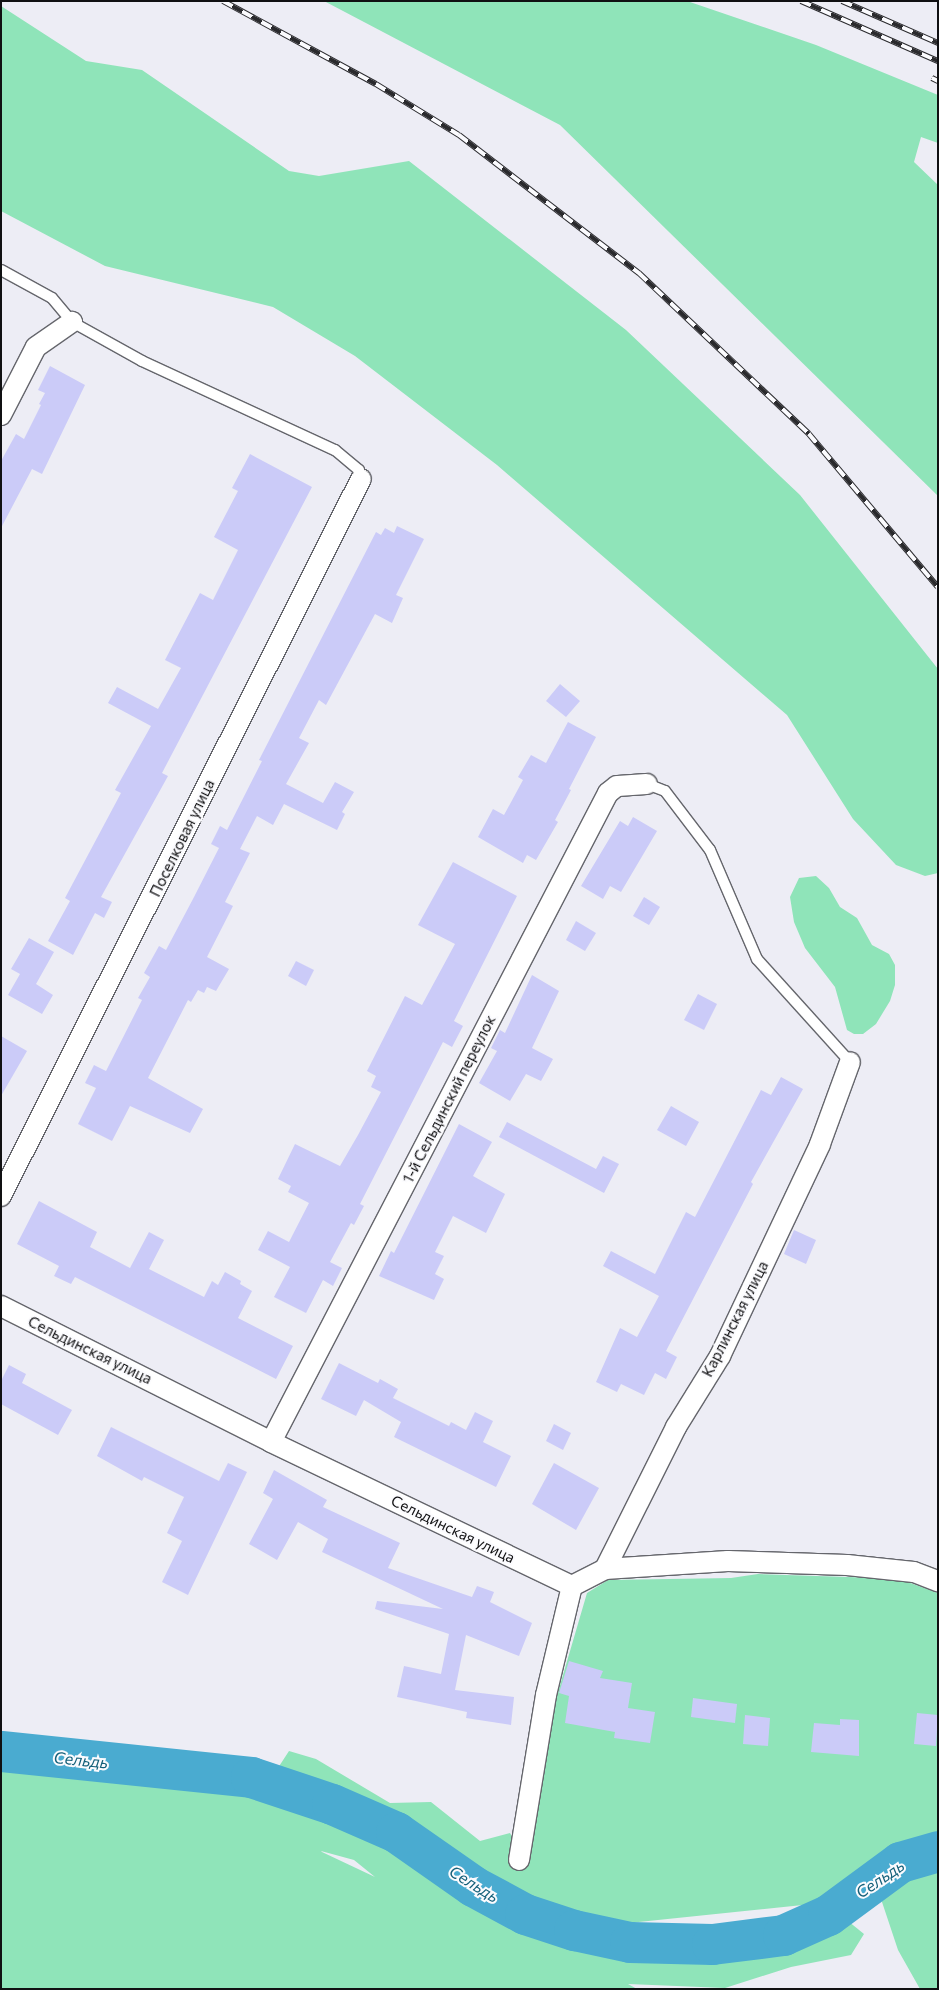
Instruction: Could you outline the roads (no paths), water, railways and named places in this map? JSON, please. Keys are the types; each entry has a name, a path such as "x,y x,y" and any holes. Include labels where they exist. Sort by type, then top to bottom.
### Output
{"street":[{"path":"1,415 36,347 72,322"},
{"name":"Поселковая улица","path":"1,1196 360,479"},
{"name":"1-й Сельдинский переулок","path":"271,1442 608,793 617,786 647,784"},
{"name":"Карлинская улица","path":"605,1570 676,1427 724,1347 820,1144 850,1062"},
{"name":"Сельдинская улица","path":"1,1306 271,1442 572,1586"},
{"path":"519,1860 546,1695 572,1586 605,1570 728,1561 847,1565 914,1572 938,1581"}],"lane":[{"path":"1,270 52,298 72,322 142,361 336,450 359,470 360,479"},
{"path":"647,784 665,790 710,850 758,959 850,1062"}],"waterway":[{"name":"Сельдь","path":"1,1751 251,1777 332,1804 396,1832 473,1886 525,1914 574,1930 630,1942 712,1944 783,1935 828,1915 900,1862 938,1851"}],"railway":[{"path":"223,1 376,84 459,135 639,273 809,434 938,587"},
{"path":"801,1 938,61"},
{"path":"842,1 938,43"},
{"path":"932,78 938,81"}]}
